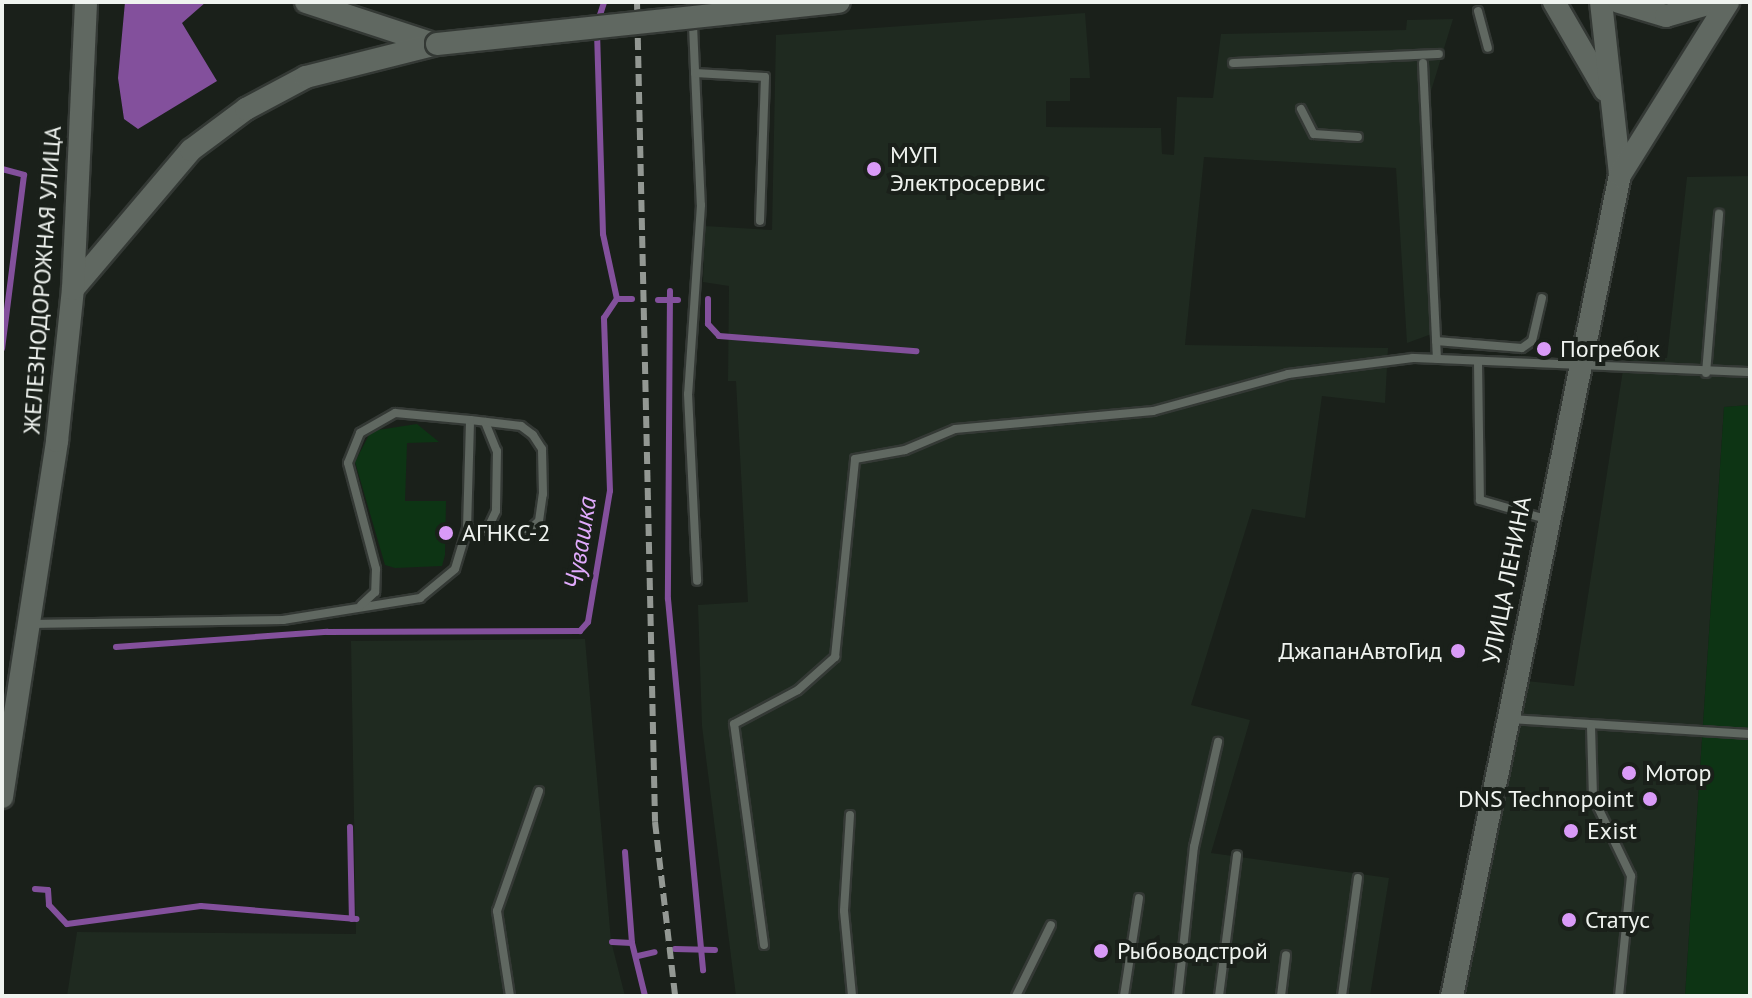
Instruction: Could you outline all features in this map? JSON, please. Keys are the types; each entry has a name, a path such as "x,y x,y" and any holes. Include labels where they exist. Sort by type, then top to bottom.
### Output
{"main road":[{"name":"ЖЕЛЕЗНОДОРОЖНАЯ УЛИЦА","path":"2,797 29,624 73,289 86,2"},
{"path":"306,2 373,29 437,44"},
{"path":"73,289 144,199 191,150 258,102 371,56 437,44 839,2"},
{"path":"1554,2 1610,100"},
{"path":"1601,2 1620,175"},
{"path":"1619,2 1666,16 1715,2"},
{"path":"1620,175 1728,2"},
{"name":"УЛИЦА ЛЕНИНА","path":"1452,996 1576,369 1620,175"}],"lane":[{"path":"692,2 701,205 688,394 697,581"},
{"path":"1478,11 1488,48"},
{"path":"1233,63 1439,54"},
{"path":"1423,63 1437,359"},
{"path":"695,73 765,77 775,83"},
{"path":"760,221 765,77"},
{"path":"1301,109 1314,134 1358,137"},
{"path":"1706,373 1719,214"},
{"path":"1436,341 1522,348 1532,341 1542,298"},
{"path":"764,945 734,724 798,690 835,657 855,459 955,429 1153,411 1288,374 1437,359 1576,369 1750,372"},
{"path":"1478,362 1480,500 1546,519"},
{"path":"361,605 375,592 376,569 348,463 360,433 395,413 521,426 533,435 542,449 539,521 530,529 467,529"},
{"path":"29,624 283,620 361,605 420,598 439,586 455,569 467,529 470,420"},
{"path":"485,422 497,451 496,511 487,530"},
{"path":"1505,719 1750,734"},
{"path":"1591,726 1593,797 1631,876 1619,996"},
{"path":"1178,996 1194,847 1218,742"},
{"path":"510,996 497,911 539,791"},
{"path":"850,815 844,911 852,996"},
{"path":"1219,996 1237,855"},
{"path":"1342,996 1358,878"},
{"path":"1124,996 1139,898"},
{"path":"1016,996 1051,925"},
{"path":"1281,996 1286,955"}],"shaded area":[{"path":"125,2 206,2 182,23 217,81 138,129 124,119 118,78"},
{"path":"1085,13 1090,78 1070,78 1070,101 1046,101 1046,127 1161,128 1162,154 1174,155 1177,97 1213,98 1221,34 1406,30 1407,20 1453,19 1431,91 1440,331 1407,343 1396,168 1204,157 1185,345 1388,348 1385,403 1322,396 1305,518 1252,509 1191,705 1250,720 1211,853 1389,878 1370,996 736,996 702,726 698,605 748,602 736,381 728,381 729,286 703,282 705,226 772,230 776,35"},
{"path":"1750,176 1750,405 1724,407 1685,996 1449,996 1507,679 1574,686 1625,357 1667,358 1687,177"},
{"path":"585,639 611,941 625,996 67,996 77,932 356,934 351,641"}],"green space":[{"path":"1750,405 1750,996 1685,996 1724,407"},
{"path":"417,424 439,442 407,443 405,501 446,501 445,555 442,566 395,568 385,565 355,462 371,431"}],"waterway":[{"name":"Чувашка","path":"598,21 604,2"},
{"name":"Чувашка","path":"116,647 327,632 580,631 588,622 610,491 604,318 617,299 603,234 597,32"},
{"path":"2,169 24,175 2,349"},
{"path":"670,291 668,599 703,970"},
{"path":"617,299 632,299"},
{"path":"708,299 708,324 719,336 916,351"},
{"path":"658,300 678,300"},
{"path":"350,827 352,919"},
{"path":"625,852 632,943"},
{"path":"35,889 48,890 49,905 67,924 201,906 356,919"},
{"path":"612,942 632,943 645,996"},
{"path":"675,949 715,950"},
{"path":"638,956 655,952"}],"railway":[{"path":"637,2 655,822 675,996"}],"place":[{"name":"МУП Электросервис","path":"874,169"},
{"name":"Погребок","path":"1544,349"},
{"name":"АГНКС-2","path":"446,533"},
{"name":"ДжапанАвтоГид","path":"1458,651"},
{"name":"Мотор","path":"1629,773"},
{"name":"DNS Technopoint","path":"1650,799"},
{"name":"Exist","path":"1571,831"},
{"name":"Статус","path":"1569,920"},
{"name":"Рыбоводстрой","path":"1101,951"}]}
